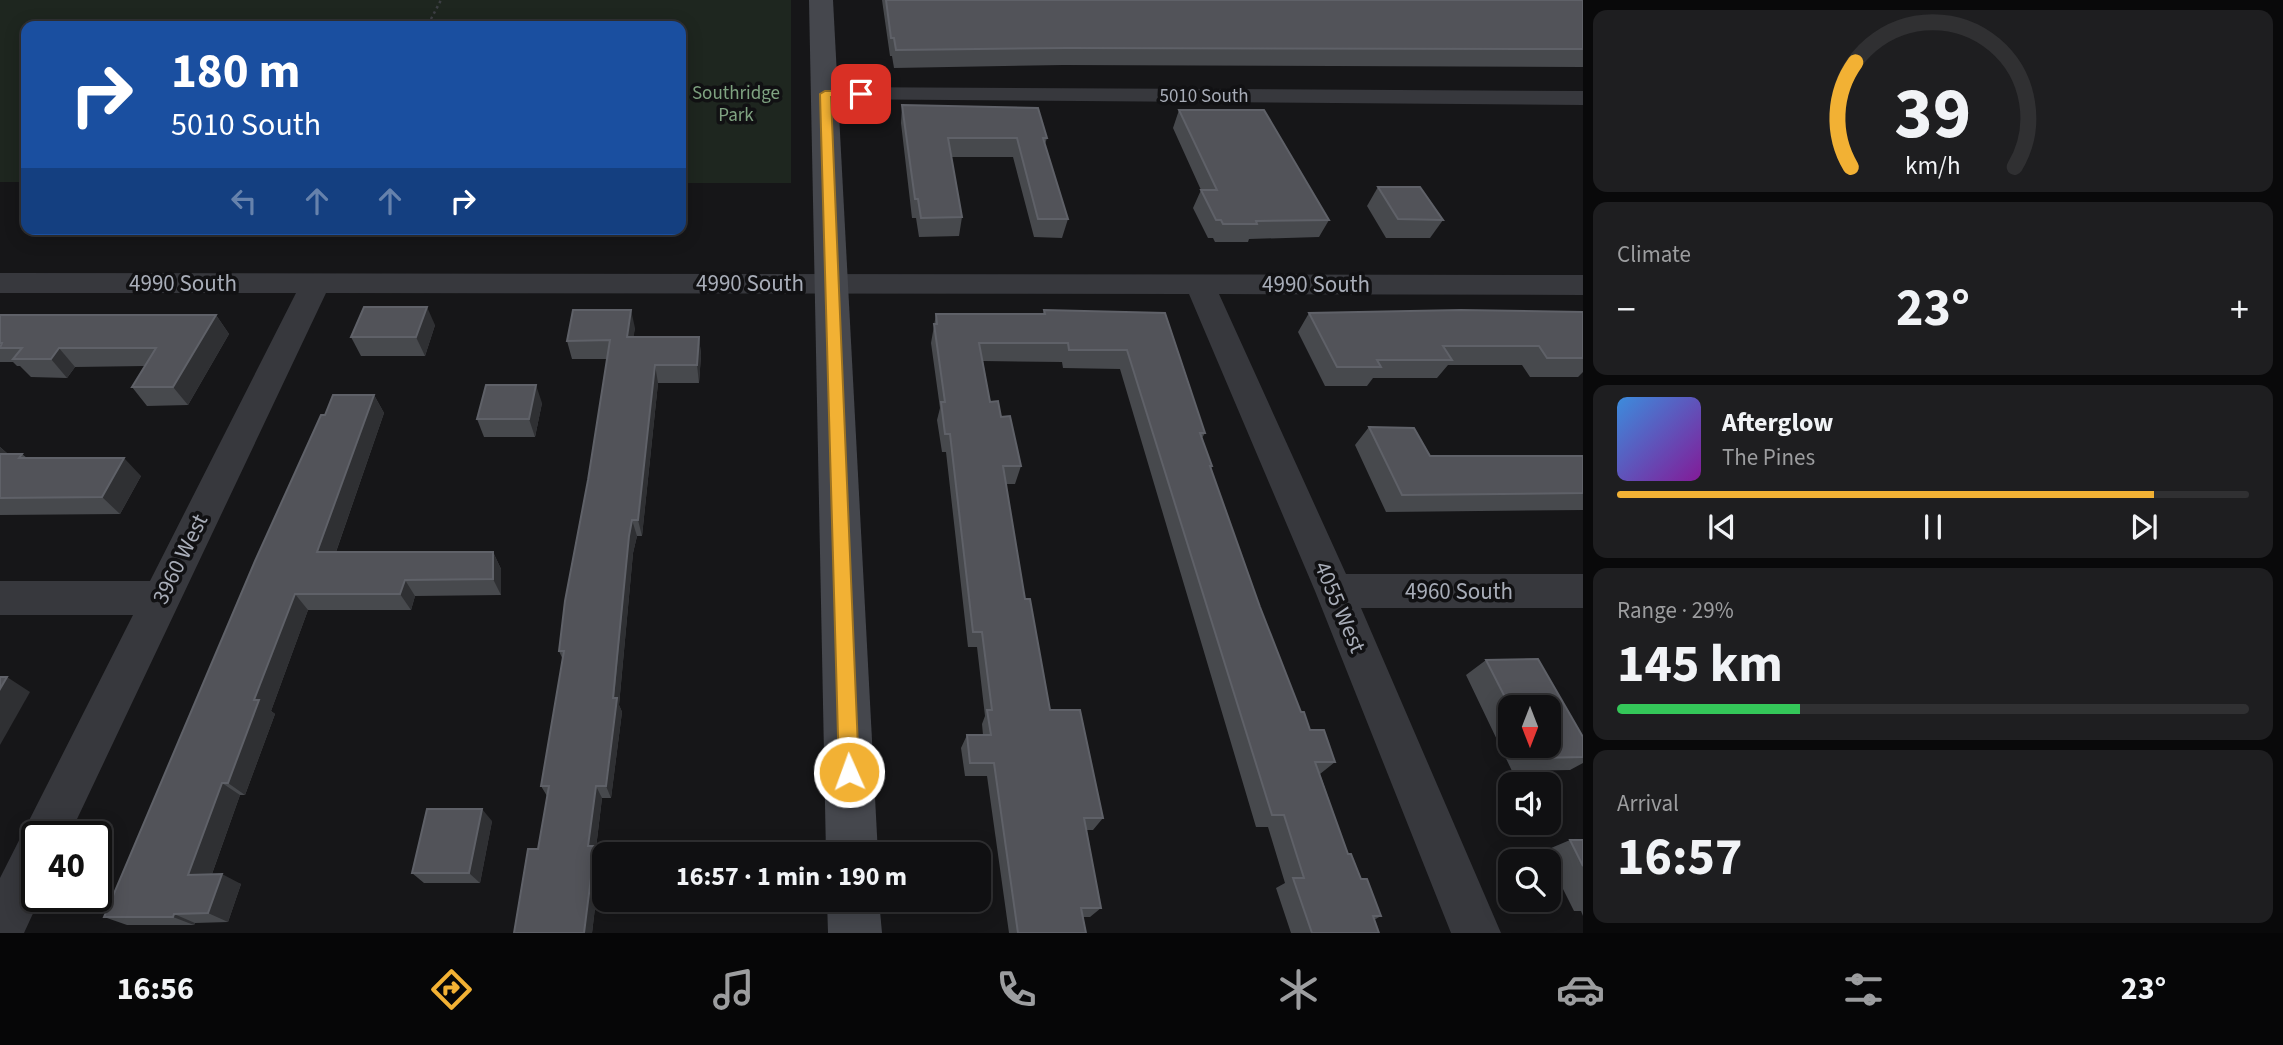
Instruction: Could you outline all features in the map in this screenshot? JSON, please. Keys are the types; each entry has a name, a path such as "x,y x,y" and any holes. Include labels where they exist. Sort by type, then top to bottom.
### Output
{"street":[{"path":"821,0 852,842"},
{"name":"5010 South","path":"825,94 1583,98"},
{"name":"4990 South","path":"0,283 1583,285"},
{"name":"3960 West","path":"52,821 316,283"},
{"name":"4055 West","path":"1199,283 1334,591 1476,933"},
{"name":"4960 South","path":"1334,591 1583,591"},
{"path":"0,598 161,598"},
{"path":"0,929 21,886"},
{"path":"854,912 855,933"}],"path":[{"path":"431,19 441,0"}],"green space":[{"name":"Southridge Park","path":"0,0 791,0 791,183 686,183 686,21 21,21 21,182 0,182"}],"building":[{"path":"886,0 1583,0 1583,49 896,50 894,38 891,38"},
{"path":"902,105 1038,108 1047,138 1043,138 1068,219 1038,219 1017,138 948,138 962,217 921,218 918,199 915,199"},
{"path":"1179,110 1264,110 1329,220 1223,224 1221,220 1216,220 1201,190 1217,190"},
{"path":"1378,187 1420,187 1443,220 1398,219"},
{"path":"364,307 427,307 416,337 351,337"},
{"path":"573,310 631,310 627,337 699,337 697,365 655,365 638,520 632,520 629,536 613,698 617,698 606,786 596,786 588,846 592,846 592,870 584,933 514,933 528,849 538,849 549,786 541,786 564,651 559,651 565,601 588,480 610,340 567,341"},
{"path":"1044,310 1165,313 1205,433 1200,433 1210,466 1260,607 1310,730 1324,730 1335,762 1315,762 1348,854 1351,854 1361,879 1367,879 1381,916 1373,916 1379,933 1312,933 1293,878 1304,878 1284,815 1272,815 1127,350 1069,350 1068,343 979,343 990,402 998,401 1001,417 1010,416 1021,466 1003,466 1025,599 1030,599 1050,710 1080,710 1103,818 1084,818 1101,908 1081,908 1086,933 1018,933 994,763 970,763 967,735 991,735 987,710 992,710 982,632 973,632 950,434 945,434 941,402 945,402 934,324 937,324 936,314 1045,314"},
{"path":"1461,310 1583,312 1583,358 1547,358 1539,346 1443,346 1452,360 1377,360 1381,367 1337,367 1309,313"},
{"path":"0,315 216,315 173,387 132,387 156,348 59,348 51,359 13,359 22,348 0,348"},
{"path":"486,385 536,385 529,419 477,419"},
{"path":"333,395 374,395 317,552 493,552 493,579 405,580 400,594 295,594 254,700 259,700 228,783 222,783 188,875 222,874 208,913 174,914 173,917 104,917 106,912 112,912 112,898 255,561 321,415 325,415"},
{"path":"1369,427 1414,428 1430,456 1583,456 1583,493 1402,495"},
{"path":"0,454 22,454 19,458 124,458 102,497 0,498"},
{"path":"1538,659 1559,695 1504,695 1486,660"},
{"path":"0,677 7,677 0,689"},
{"path":"1561,699 1583,737 1583,757 1561,757"},
{"path":"427,809 482,809 469,873 412,873"},
{"path":"1570,840 1583,840 1583,866"}],"route":[{"path":"849,772 825,94 861,94"}]}
